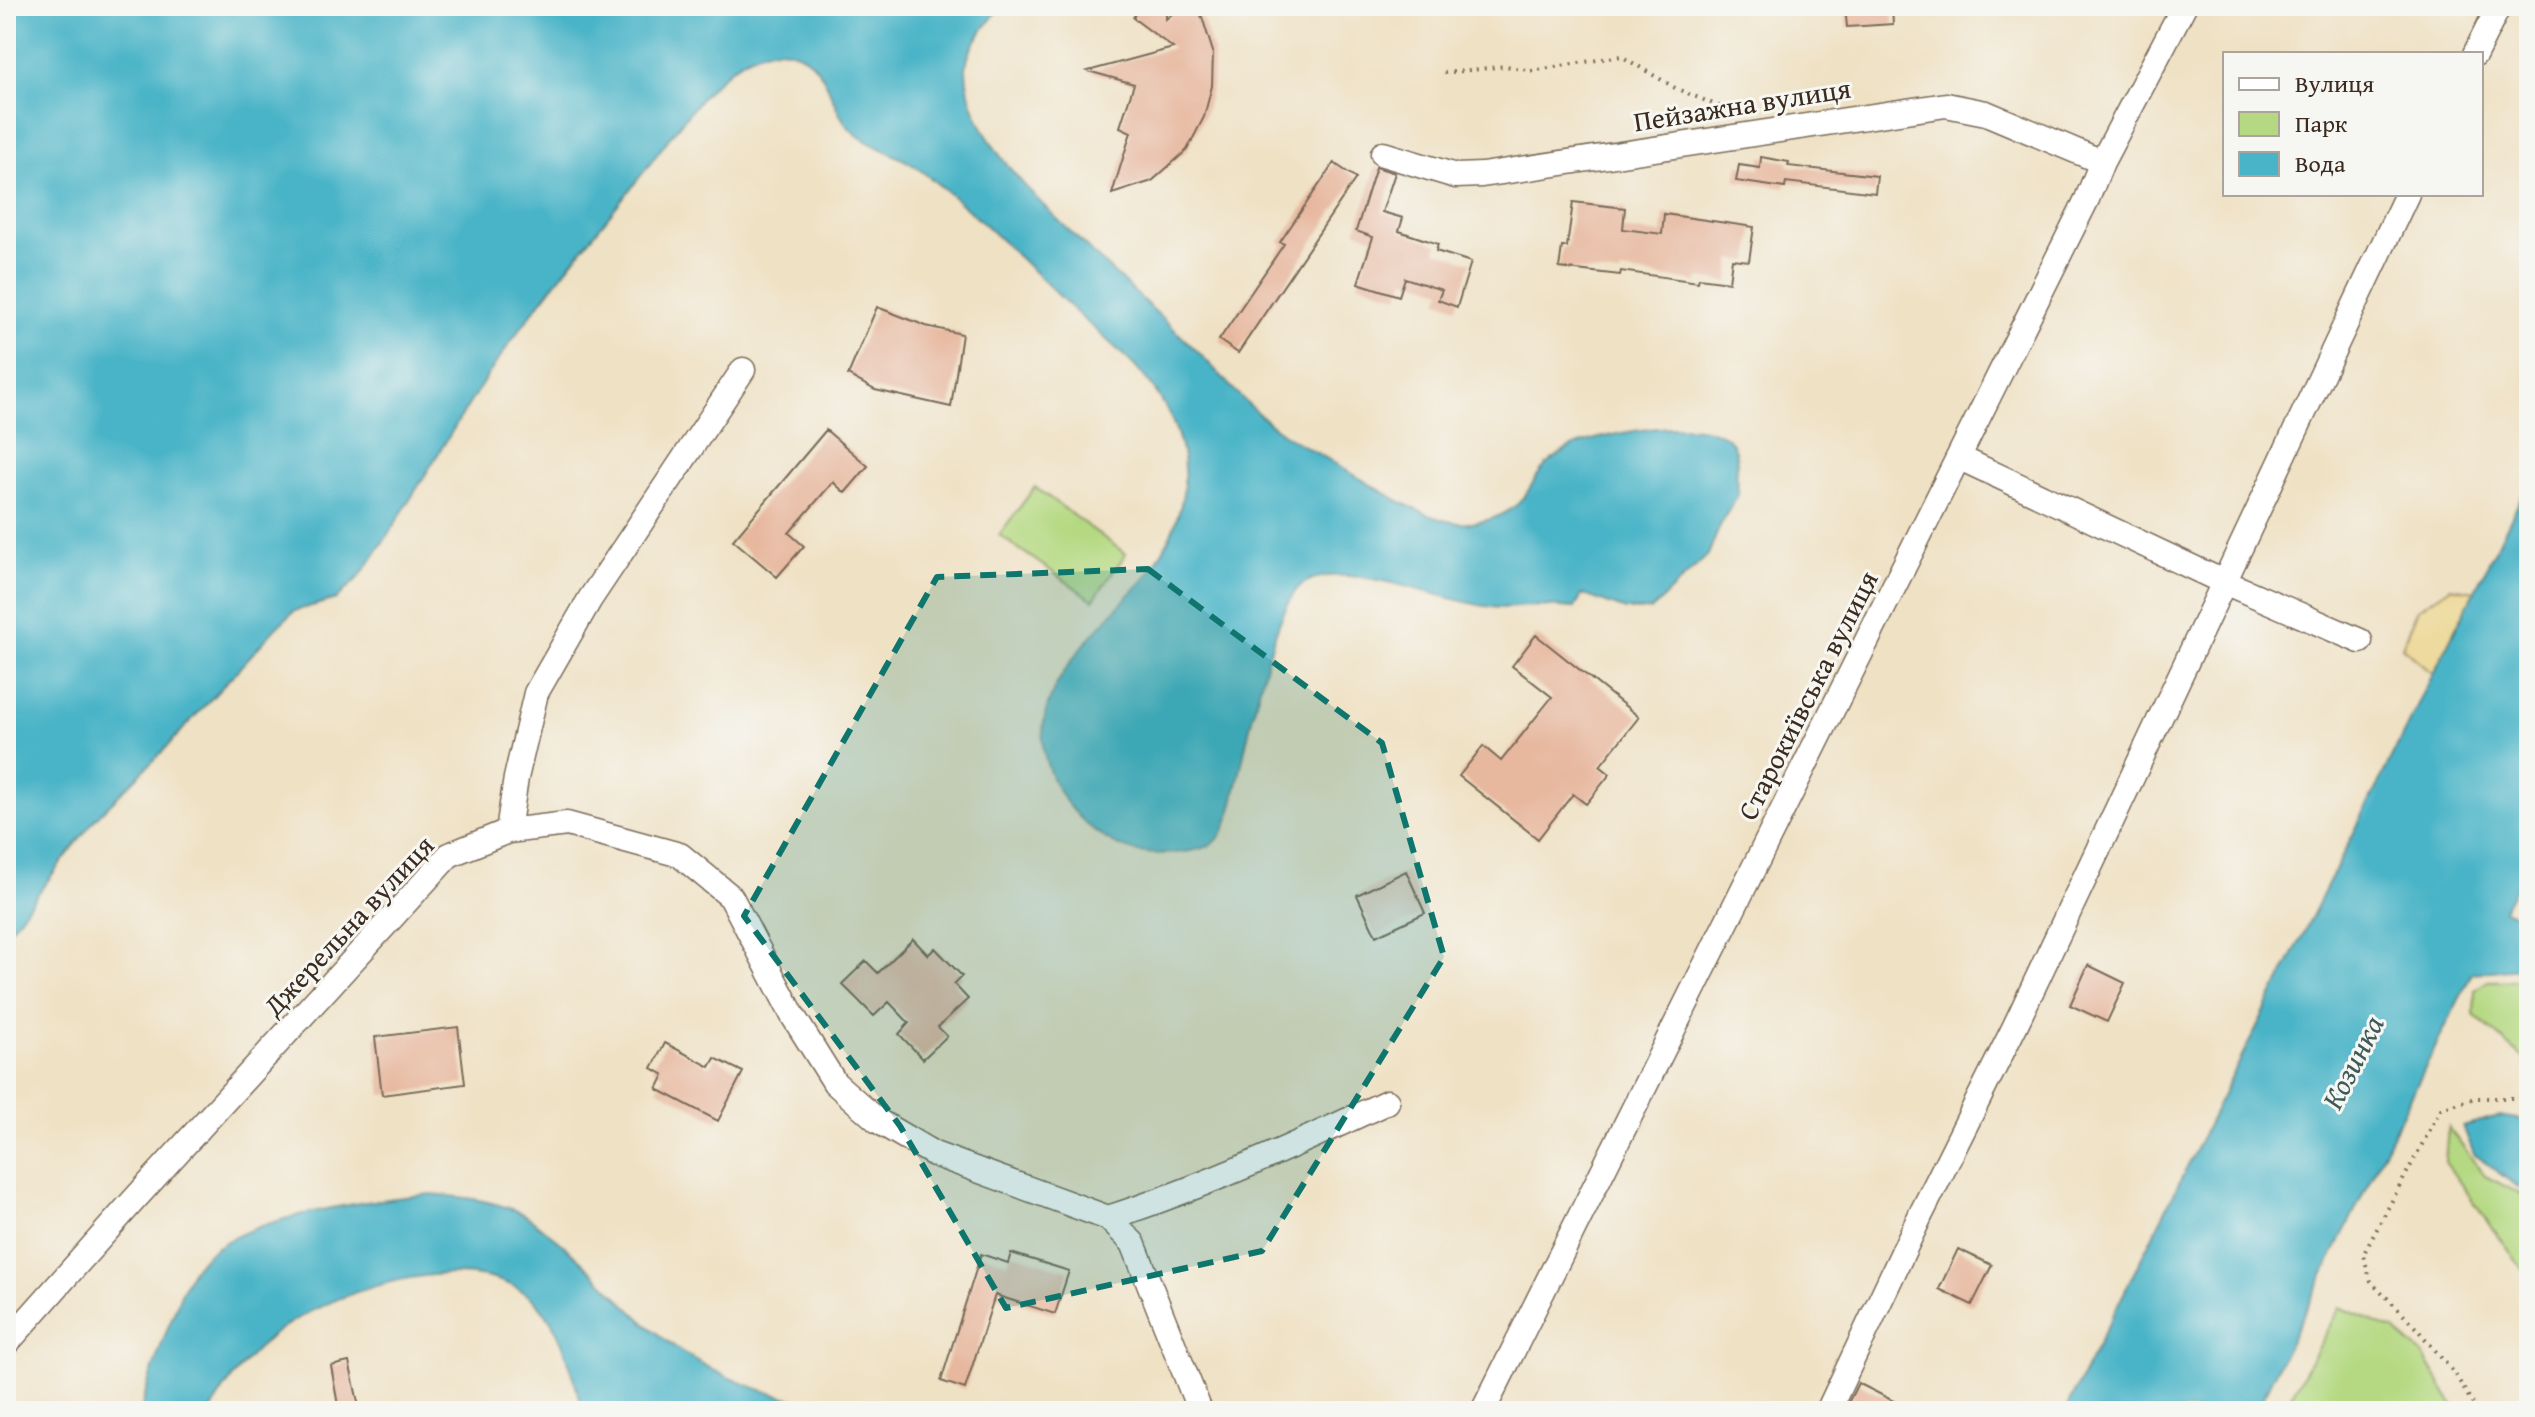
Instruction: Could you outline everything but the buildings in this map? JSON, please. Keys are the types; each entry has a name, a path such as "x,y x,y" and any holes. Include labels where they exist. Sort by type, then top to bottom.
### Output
{"street":[{"name":"Старокиївська вулиця","path":"1483,1411 1960,458 2087,199 2102,162 2184,6"},
{"path":"2476,52 2499,6"},
{"name":"Пейзажна вулиця","path":"1383,154 1456,176 1482,175 1946,105 1986,113 2102,162"},
{"path":"1828,1411 2022,1012 2219,580 2406,196"},
{"path":"508,831 516,778 536,693 590,599 743,370"},
{"path":"1960,458 2219,580 2360,641"},
{"name":"Джерельна вулиця","path":"6,1344 449,855 508,831 567,824 680,855 731,897 793,1016 835,1083 878,1121 934,1154 1108,1218 1133,1243 1200,1411"},
{"path":"1108,1218 1167,1199 1253,1165 1387,1102"}],"path":[{"path":"1444,73 1506,66 1531,71 1621,56 1677,89 1750,119 1758,131"},
{"path":"2477,1411 2455,1374 2371,1281 2363,1255 2441,1109 2475,1098 2519,1098 2529,1092"}],"highlighted area":[{"path":"1148,569 1382,743 1444,957 1262,1251 1006,1308 900,1126 744,916 937,577"}],"green space":[{"path":"1035,487 1126,554 1093,600 999,535"},
{"path":"2529,980 2527,1061 2474,1015 2475,990 2488,981"},
{"path":"2448,1127 2485,1176 2529,1198 2529,1266 2523,1270 2445,1162"},
{"path":"2340,1307 2394,1330 2423,1355 2457,1411 2283,1411"}],"sand":[{"path":"2451,587 2475,591 2433,674 2402,647 2418,609"}],"water":[{"path":"6,6 1001,6 974,44 966,69 969,94 991,142 1006,164 1043,205 1199,353 1256,412 1284,434 1412,507 1428,515 1459,523 1486,520 1511,509 1524,497 1548,463 1573,447 1612,435 1658,428 1703,429 1720,433 1731,442 1737,462 1738,495 1722,521 1708,555 1651,610 1626,610 1582,594 1575,608 1496,608 1369,578 1322,577 1304,583 1293,595 1272,644 1232,807 1220,836 1200,849 1177,853 1142,853 1123,848 1092,829 1060,793 1047,766 1043,740 1045,715 1066,669 1100,626 1148,575 1171,535 1183,496 1184,469 1182,451 1170,417 1154,389 1135,366 981,221 919,169 864,140 849,128 813,64 798,53 782,49 764,51 733,68 705,94 549,291 478,389 360,576 336,599 294,611 276,628 164,750 95,819 6,935"},
{"name":"Козинка","path":"2529,482 2529,863 2503,910 2529,919 2529,967 2472,973 2256,1411 2065,1411"},
{"path":"2499,1116 2529,1121 2529,1191 2518,1187 2474,1154 2463,1126"},
{"path":"432,1194 488,1202 528,1217 582,1261 649,1326 707,1367 770,1393 859,1411 584,1411 562,1342 539,1305 513,1286 482,1276 448,1274 411,1278 374,1287 339,1299 282,1328 233,1377 211,1411 141,1411 185,1285 195,1267 214,1249 239,1235 305,1214 340,1206"}]}
